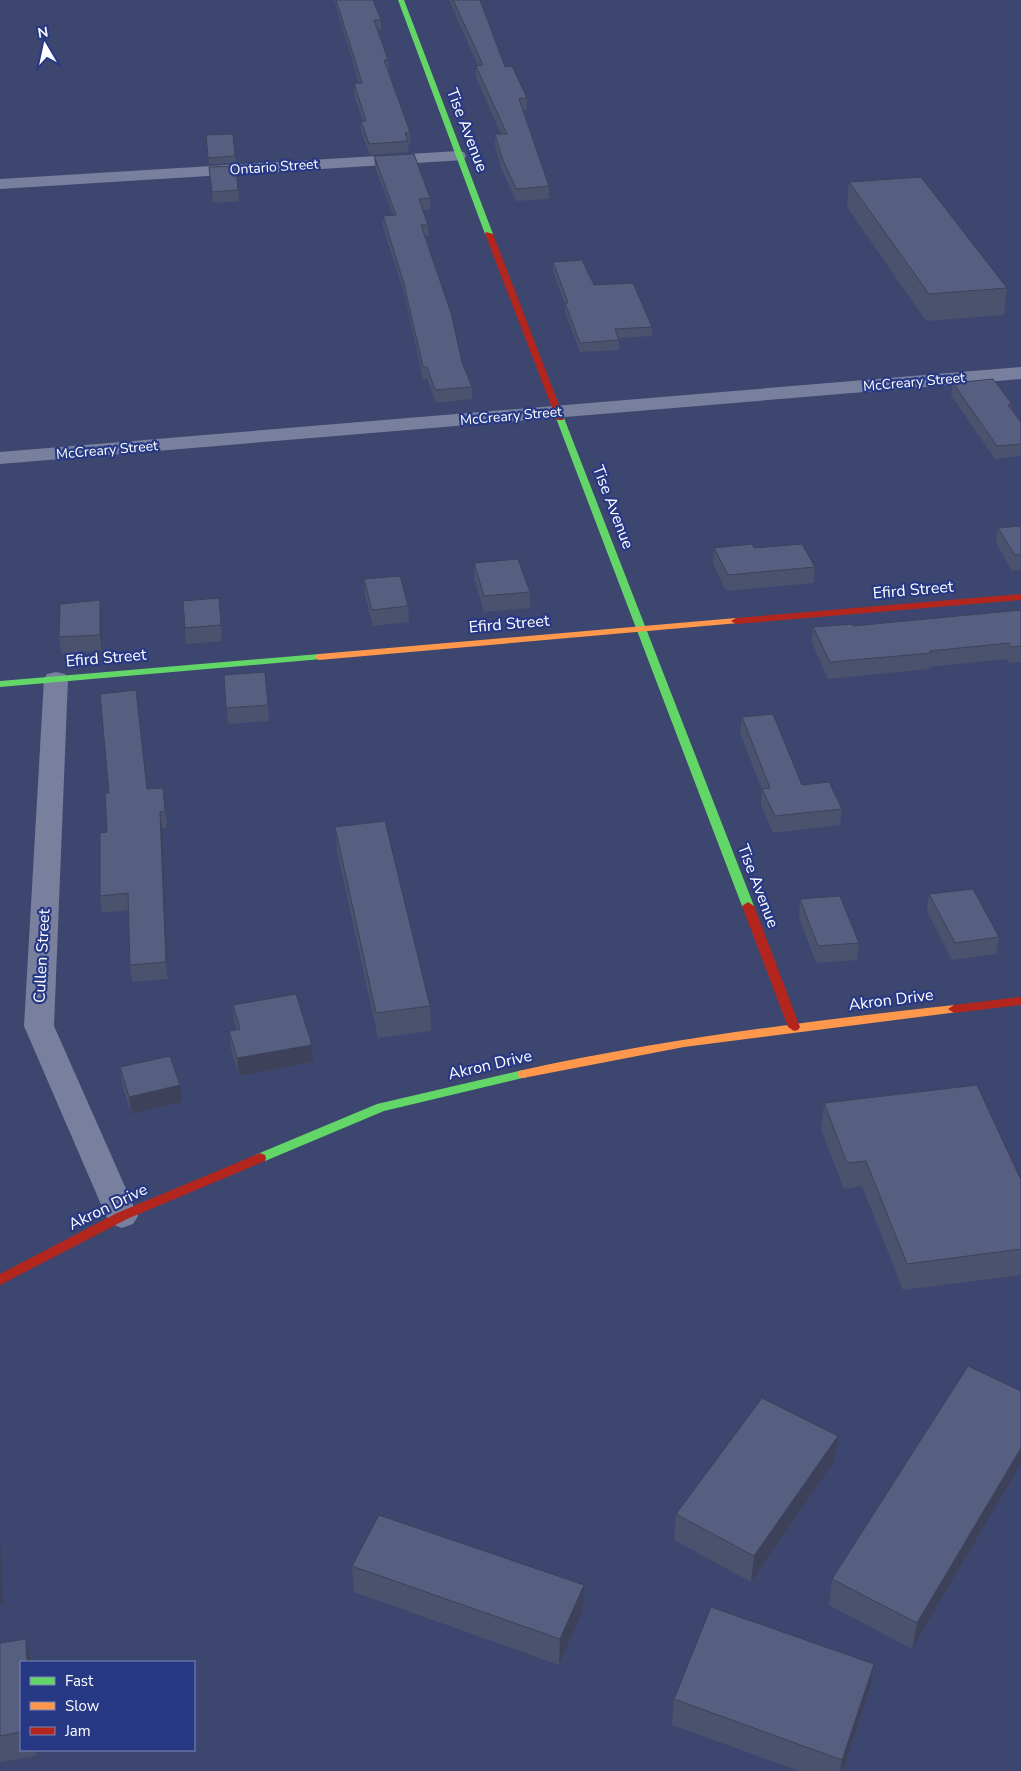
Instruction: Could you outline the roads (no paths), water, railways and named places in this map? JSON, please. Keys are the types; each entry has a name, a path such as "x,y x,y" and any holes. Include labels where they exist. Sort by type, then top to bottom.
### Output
{"street":[{"name":"Tise Avenue","path":"401,0 458,156 643,629 794,1027"},
{"name":"Ontario Street","path":"0,184 458,156"},
{"name":"McCreary Street","path":"0,458 1021,373"},
{"name":"Efird Street","path":"0,684 1021,597"},
{"name":"Cullen Street","path":"56,679 39,1026 122,1216"},
{"name":"Akron Drive","path":"0,1280 122,1216 381,1107 583,1060 794,1027 1021,1001"}]}
